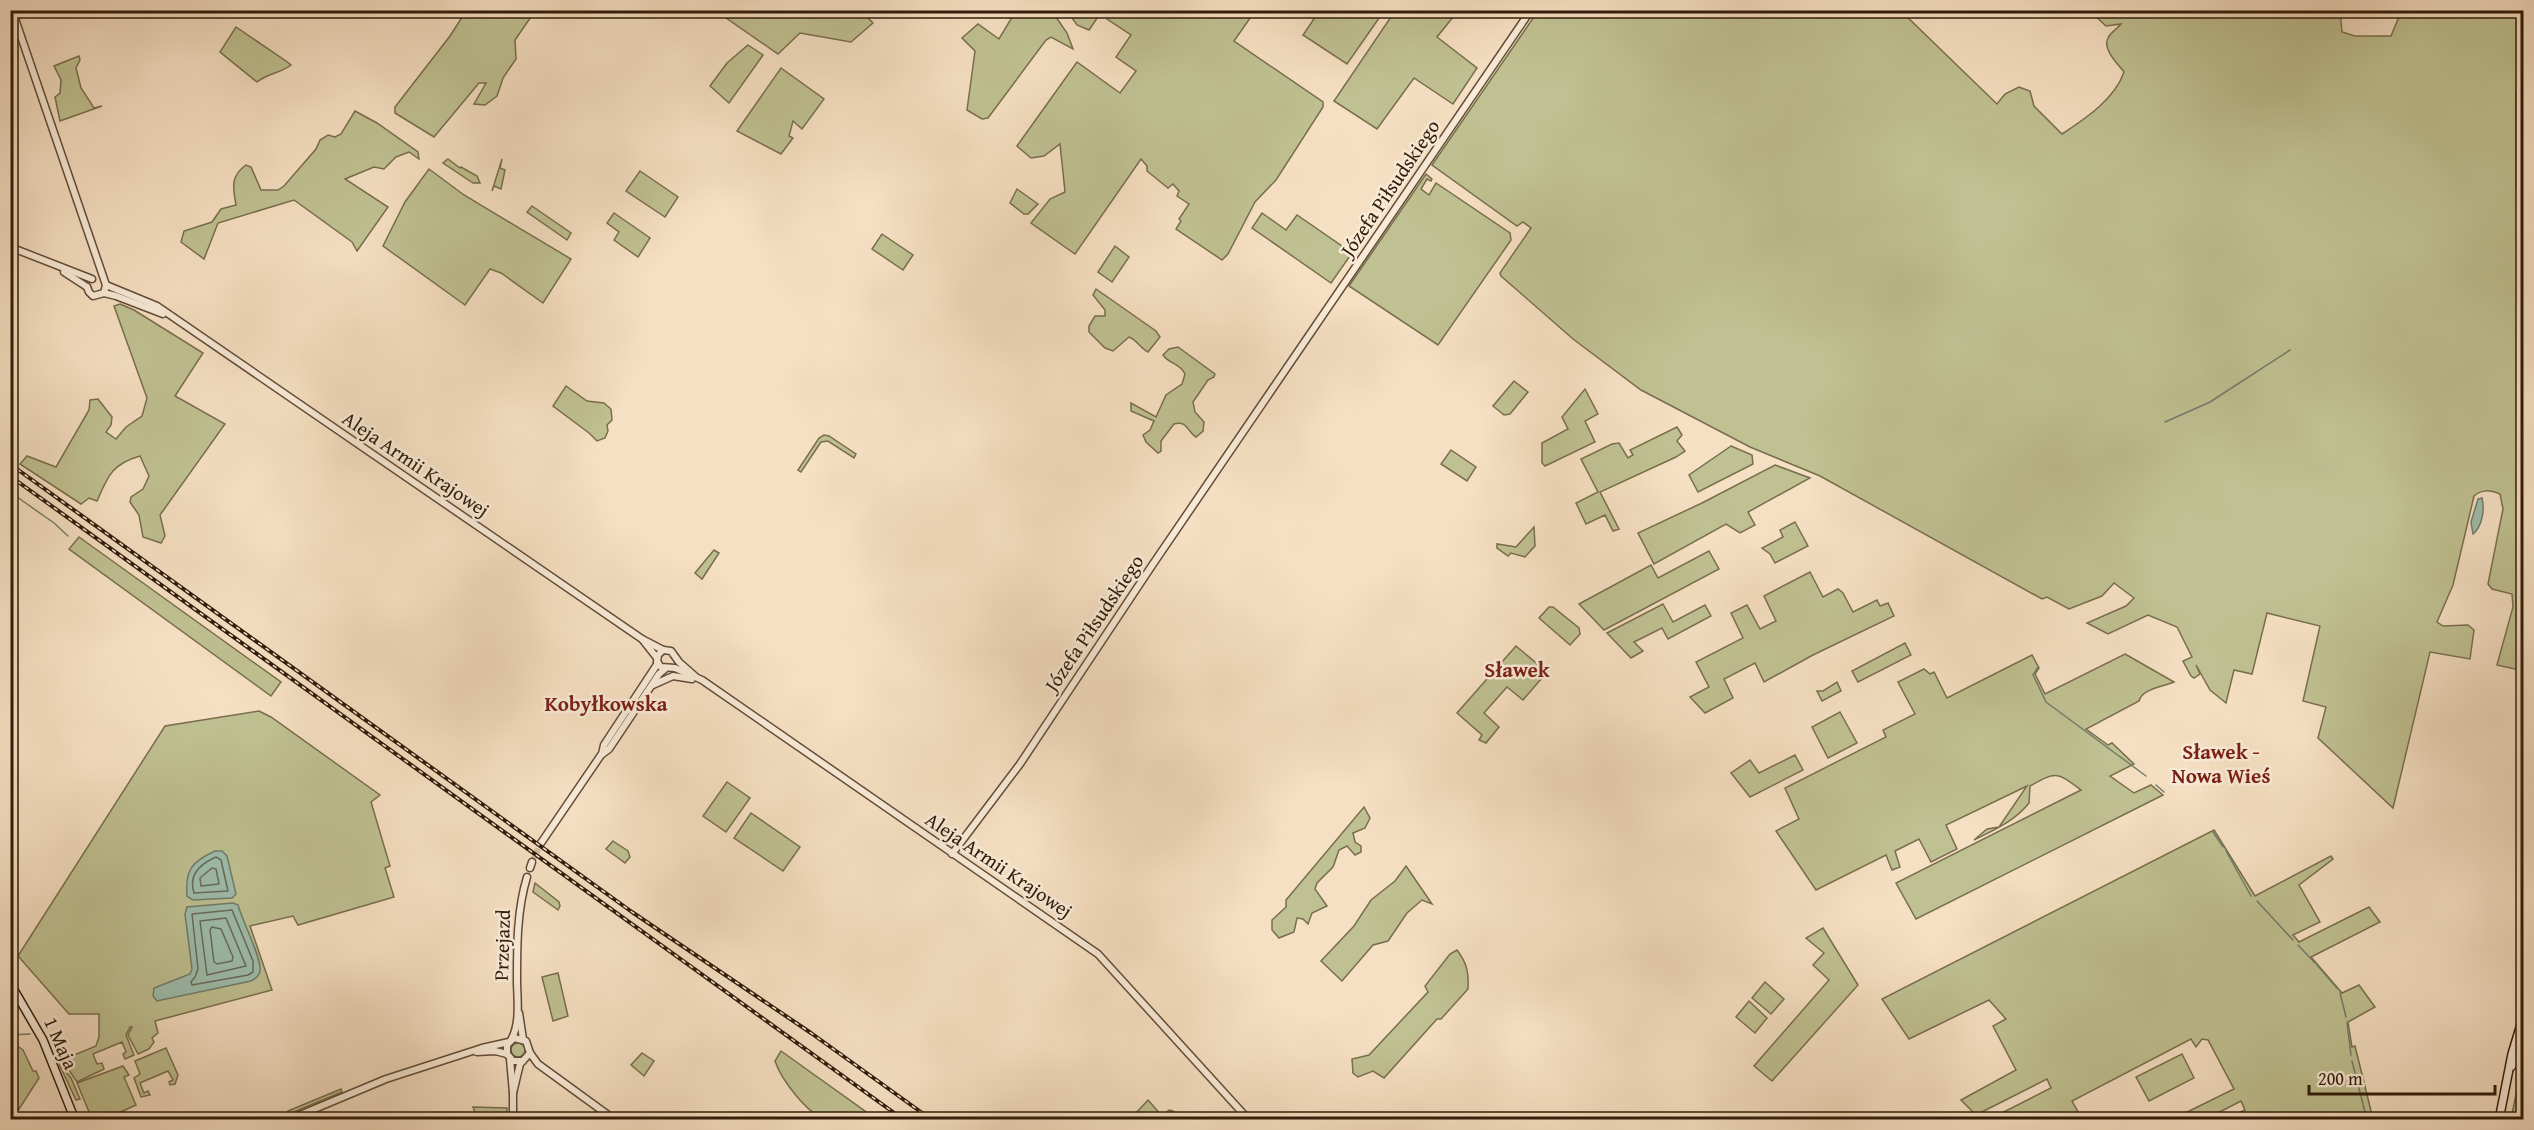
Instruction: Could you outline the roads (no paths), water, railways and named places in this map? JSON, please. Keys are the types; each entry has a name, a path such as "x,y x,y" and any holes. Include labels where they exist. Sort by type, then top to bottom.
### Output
{"main road":[{"name":"1 Maja","path":"10,983 43,1040 75,1119"},
{"path":"2499,1119 2523,1011"}],"street":[{"path":"12,10 104,283 104,293 93,296 87,287 53,265"},
{"name":"Józefa Piłsudskiego","path":"952,854 1020,764 1259,408 1531,10"},
{"path":"10,247 104,283"},
{"path":"87,287 93,279 94,258"},
{"name":"Aleja Armii Krajowej","path":"104,283 157,306 642,639 663,650 672,651 676,660 699,678 1098,954 1249,1119"},
{"name":"Aleja Armii Krajowej","path":"104,293 172,317"},
{"name":"Aleja Armii Krajowej","path":"642,639 658,660 668,668 699,678"},
{"path":"541,843 601,755 604,745 663,650"},
{"path":"601,755 609,749 659,674 676,660"},
{"path":"650,687 673,676 699,678"},
{"name":"Przejazd","path":"510,1041 514,1034 517,1005 518,927 527,877"},
{"name":"Przejazd","path":"517,1005 523,1039"},
{"path":"288,1119 386,1079 482,1048 523,1039 529,1045 530,1053 538,1064 615,1119"},
{"path":"510,1041 513,1119"},
{"path":"473,1052 495,1051 516,1062 523,1061"},
{"path":"513,1093 519,1066 530,1053"}],"water":[{"path":"2482,498 2482,518 2473,534 2471,522 2478,499"},
{"path":"215,851 222,851 227,856 236,894 232,898 193,900 187,896 187,880 191,868 200,859"},
{"path":"233,903 238,905 255,949 260,965 258,976 251,981 157,1001 153,996 154,988 190,974 192,969 185,914 187,907"}],"waterway":[{"path":"2165,422 2210,402 2290,350"},
{"path":"10,492 54,523 68,536"},
{"path":"2038,667 2033,675 2046,702 2146,776"},
{"path":"2156,785 2164,792"},
{"path":"2213,832 2223,847"},
{"path":"2226,851 2251,896"},
{"path":"2257,901 2293,940"},
{"path":"2298,945 2315,963"},
{"path":"2317,965 2337,988"},
{"path":"2340,993 2346,1017"},
{"path":"2347,1023 2351,1055"},
{"path":"10,1035 30,1034"},
{"path":"2352,1061 2367,1120"}],"tunnel":[{"path":"532,862 541,843"}],"railway":[{"path":"10,464 632,912 811,1033 932,1120"},
{"path":"10,476 904,1120"}],"district":[{"name":"Sławek","path":"1517,670"},
{"name":"Kobyłkowska","path":"606,704"},
{"name":"Sławek - Nowa Wieś","path":"2221,764"}]}
